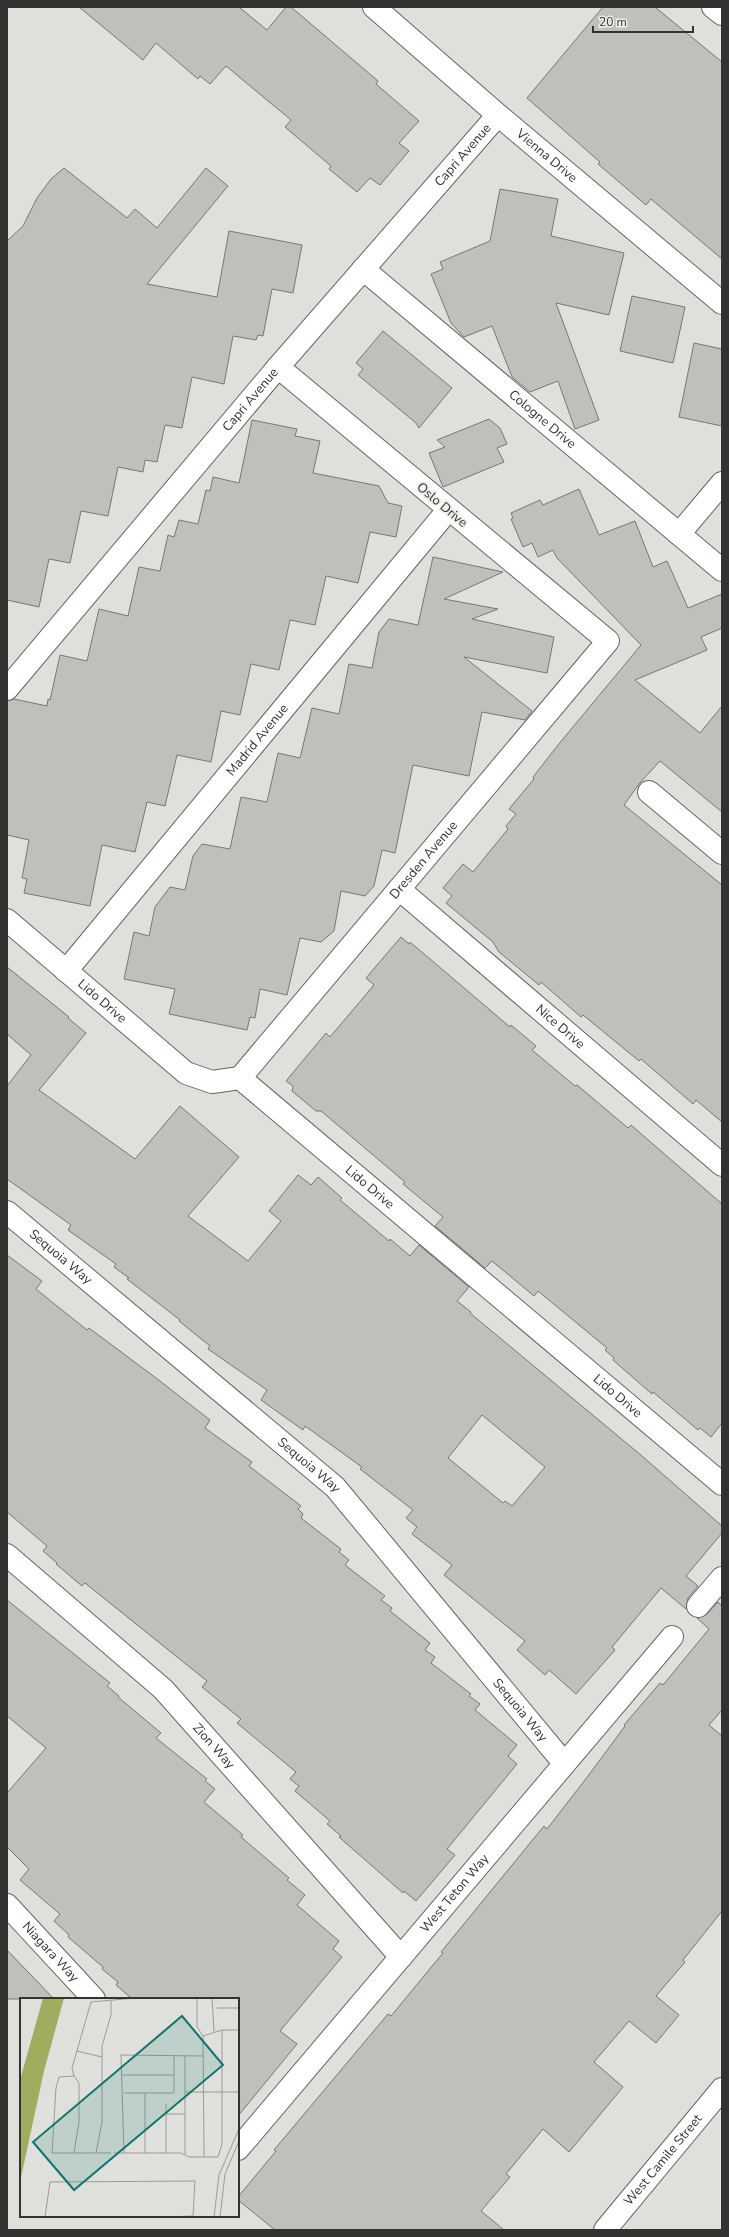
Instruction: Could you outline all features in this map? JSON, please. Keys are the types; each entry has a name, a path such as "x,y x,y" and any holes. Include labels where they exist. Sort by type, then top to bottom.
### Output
{"street":[{"name":"Vienna Drive","path":"374,7 498,115 722,302"},
{"path":"713,7 722,14"},
{"name":"Capri Avenue","path":"7,689 278,366 498,115"},
{"name":"Cologne Drive","path":"363,269 722,570"},
{"name":"Oslo Drive","path":"278,366 448,510 608,641"},
{"path":"679,534 722,483"},
{"name":"Madrid Avenue","path":"66,971 448,510"},
{"name":"Dresden Avenue","path":"240,1078 608,641"},
{"path":"649,792 722,853"},
{"name":"Nice Drive","path":"398,889 722,1165"},
{"name":"Lido Drive","path":"7,920 186,1073 212,1082 240,1078 722,1484"},
{"name":"Sequoia Way","path":"7,1212 335,1487 564,1763"},
{"name":"Zion Way","path":"7,1555 162,1689 401,1957"},
{"path":"698,1606 722,1578"},
{"name":"West Teton Way","path":"239,2148 672,1637"},
{"name":"Niagara Way","path":"7,1905 93,1998"},
{"name":"West Camile Street","path":"604,2230 722,2089"}],"building":[{"path":"79,7 239,7 267,30 286,7 291,7 378,81 376,84 419,121 399,143 409,151 380,185 370,178 357,192 329,169 331,166 285,127 291,120 226,66 210,84 200,76 198,79 156,43 143,60"},
{"path":"603,7 655,7 722,62 722,259 651,199 646,205 598,164 600,162 527,98"},
{"path":"64,168 127,218 135,209 157,228 206,168 228,186 147,284 217,297 229,231 302,245 293,293 272,289 263,336 258,335 256,340 233,336 224,384 192,377 182,428 165,425 157,462 145,460 143,472 118,467 108,516 81,511 70,563 49,559 39,607 7,600 7,241 23,226 37,198 51,179"},
{"path":"500,189 558,199 551,236 624,253 609,315 556,303 599,420 575,429 558,381 530,392 512,377 492,326 464,337 451,323 431,274 443,269 440,262 490,241"},
{"path":"632,296 685,307 673,363 620,351"},
{"path":"383,331 452,388 419,428 416,423 358,375 363,369 356,363"},
{"path":"694,343 722,349 722,426 679,417"},
{"path":"489,419 500,428 507,444 497,448 504,462 443,487 429,453 445,447 437,440"},
{"path":"252,420 297,429 295,436 320,441 313,473 379,486 388,503 402,506 396,537 370,532 358,583 326,576 315,625 290,620 279,670 251,664 240,715 221,711 211,762 177,755 165,806 147,802 135,852 102,845 90,906 24,893 27,879 22,878 29,840 7,835 7,701 14,699 47,706 48,699 50,700 60,655 87,661 99,609 128,616 139,567 160,571 168,535 174,537 179,520 198,524 206,490 210,491 213,477 239,483"},
{"path":"579,489 599,535 635,521 653,567 667,561 688,608 722,594 722,628 701,637 707,650 635,680 700,733 722,706 722,812 660,761 639,784 624,805 722,885 722,1122 696,1100 693,1104 641,1059 639,1061 583,1015 581,1017 541,982 539,985 499,952 493,942 446,903 452,896 443,888 463,864 473,872 508,829 506,826 516,814 509,809 534,779 533,777 558,745 641,645 557,558 553,550 538,557 532,543 523,547 511,519 513,518 511,513 540,500 543,505"},
{"path":"433,557 503,572 444,599 498,609 472,619 554,637 547,673 464,657 532,711 525,720 482,712 469,776 413,765 395,853 382,850 374,886 365,896 341,891 334,931 321,942 300,938 287,995 260,989 255,1018 250,1017 247,1030 169,1014 175,989 124,979 134,932 149,936 155,907 170,887 185,890 193,856 202,844 230,849 241,797 267,802 278,753 300,758 312,708 339,714 349,664 372,668 379,632 389,619 418,625"},
{"path":"401,937 409,944 410,942 510,1027 511,1025 536,1046 532,1050 575,1086 577,1085 628,1128 631,1125 722,1204 722,1423 711,1437 700,1428 698,1430 653,1392 652,1394 613,1360 614,1358 605,1350 607,1348 538,1291 534,1296 492,1261 485,1268 435,1226 443,1217 403,1184 405,1182 321,1111 316,1111 292,1091 293,1086 286,1081 326,1033 330,1037 374,985 366,978"},
{"path":"7,967 69,1017 68,1018 86,1033 39,1090 135,1159 180,1106 239,1157 188,1216 248,1261 281,1221 269,1211 298,1175 311,1185 318,1177 342,1198 340,1200 389,1241 390,1239 410,1256 419,1245 469,1287 457,1301 642,1456 722,1526 722,1533 686,1576 698,1586 688,1598 686,1609 661,1588 612,1647 615,1650 576,1694 549,1670 545,1675 517,1650 525,1641 444,1575 452,1565 412,1534 417,1527 406,1518 413,1510 360,1469 362,1467 305,1426 303,1430 261,1400 267,1390 208,1349 210,1346 114,1267 116,1264 68,1230 71,1225 7,1179 7,1086 31,1055 7,1034","holes":["482,1415 545,1467 512,1506 505,1501 503,1503 448,1458"]},
{"path":"7,1255 42,1281 36,1289 87,1330 89,1328 210,1420 205,1428 252,1462 249,1466 301,1506 298,1509 303,1514 301,1518 341,1549 339,1552 349,1560 345,1565 385,1596 381,1600 392,1608 390,1611 430,1643 425,1650 435,1657 431,1663 471,1694 469,1696 480,1704 475,1710 517,1745 508,1756 517,1764 447,1849 455,1855 416,1901 404,1891 403,1893 339,1837 341,1836 327,1824 330,1821 295,1791 299,1786 290,1779 296,1772 237,1723 241,1719 202,1687 207,1681 85,1583 82,1586 43,1551 47,1546 7,1512"},
{"path":"7,1600 110,1683 107,1686 119,1696 118,1697 161,1733 156,1738 207,1779 205,1781 215,1789 204,1802 243,1835 241,1837 289,1878 287,1880 305,1895 297,1905 339,1941 333,1949 342,1957 280,2031 297,2044 239,2115 239,1998 131,1998 116,1985 118,1982 68,1937 69,1935 54,1921 60,1914 20,1880 29,1869 7,1847 7,1793 46,1748 7,1716"},
{"path":"718,1602 722,1606 722,1710 709,1725 722,1736 722,1911 683,1960 685,1962 656,1996 679,2015 656,2043 629,2021 594,2062 623,2087 569,2152 543,2129 506,2174 510,2177 481,2211 504,2230 275,2230 239,2201 239,2196 276,2151 274,2150 388,2014 391,2016 443,1953 441,1952 544,1826 547,1829 588,1776 625,1726 624,1725 660,1683 663,1685 709,1629 697,1618 707,1614"},
{"path":"7,1950 53,1998 7,1999"}]}
